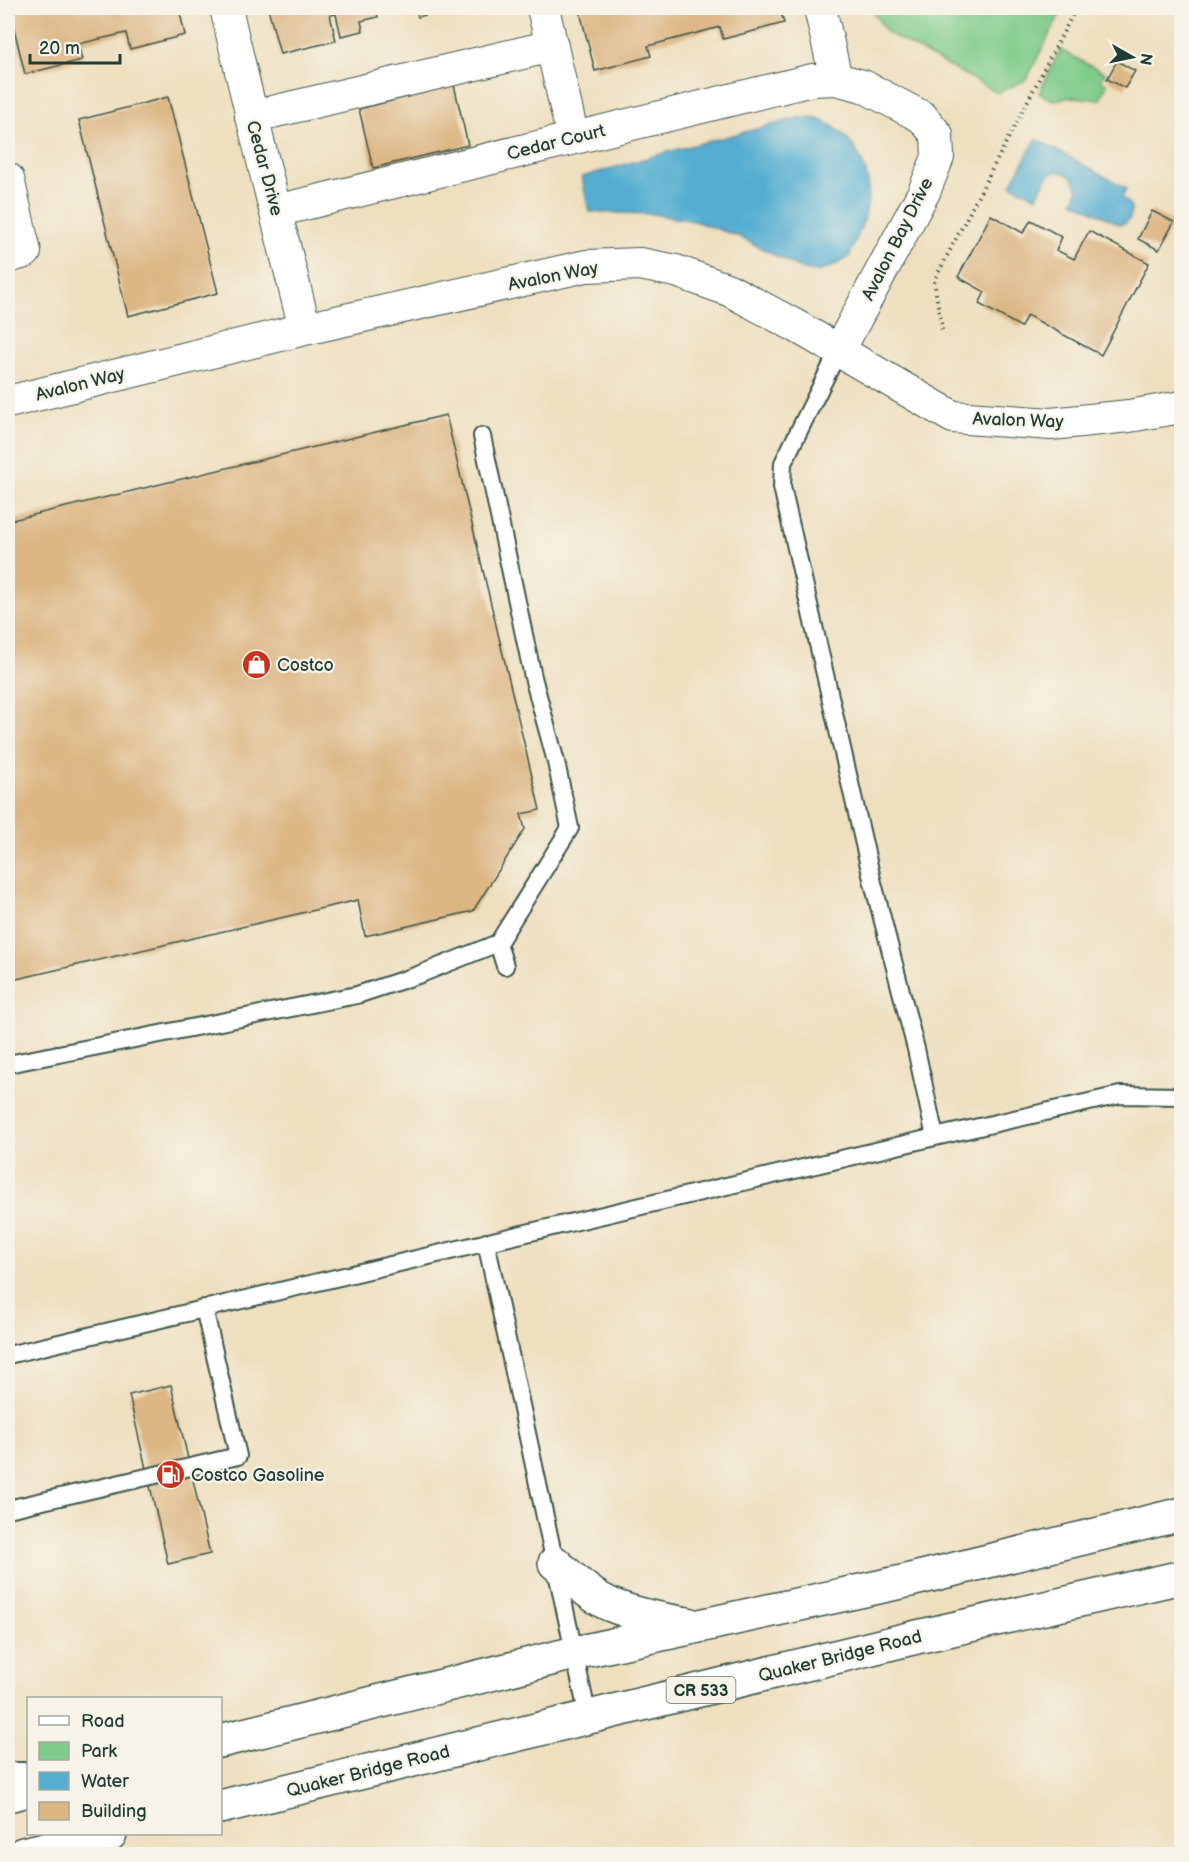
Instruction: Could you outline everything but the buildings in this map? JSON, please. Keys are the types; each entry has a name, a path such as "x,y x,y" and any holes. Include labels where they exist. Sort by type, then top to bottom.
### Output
{"main road":[{"path":"222,1741 575,1653 906,1581 1182,1514"},
{"path":"555,1563 582,1587 610,1604 657,1619 702,1626"},
{"name":"Quaker Bridge Road","path":"222,1806 917,1637 1182,1577"},
{"path":"8,1795 27,1790"},
{"path":"23,1854 102,1835"}],"street":[{"name":"Cedar Drive","path":"226,8 305,329"},
{"path":"543,8 573,138"},
{"path":"820,8 836,79"},
{"path":"251,117 552,46"},
{"name":"Cedar Court","path":"276,211 812,80 836,79"},
{"name":"Avalon Bay Drive","path":"836,79 863,86 922,117 937,135 938,157 924,192 839,350"},
{"path":"8,179 26,252 8,256"},
{"name":"Avalon Way","path":"8,402 305,329 586,267 640,264 676,271 729,290 839,350 953,417 1051,424 1129,416 1182,407"}],"lane":[{"path":"839,350 783,463 782,487 872,879 935,1137"},
{"path":"8,1064 357,994 418,975 498,943 570,828 556,762 533,677 482,436"},
{"path":"498,943 505,966"},
{"path":"8,1355 1120,1095 1182,1096"},
{"path":"486,1242 588,1717"},
{"path":"8,1509 238,1456 204,1308"},
{"path":"8,1771 27,1771"}],"path":[{"path":"942,330 934,281 1076,8"}],"green space":[{"path":"875,8 1063,8 1026,80 998,93 886,32 873,11"},
{"path":"1060,50 1105,73 1101,81 1107,84 1100,100 1075,97 1053,100 1039,93"}],"water":[{"path":"798,118 817,119 829,124 849,140 862,162 866,175 868,200 860,229 849,257 833,266 817,272 804,270 738,236 694,221 652,214 589,212 582,177"},
{"path":"1036,139 1126,188 1122,198 1130,206 1130,218 1125,223 1119,224 1073,201 1077,193 1076,184 1064,173 1056,172 1049,175 1037,197 1011,185"}],"place":[{"name":"Costco","path":"256,665"},
{"name":"Costco Gasoline","path":"170,1475"}]}
